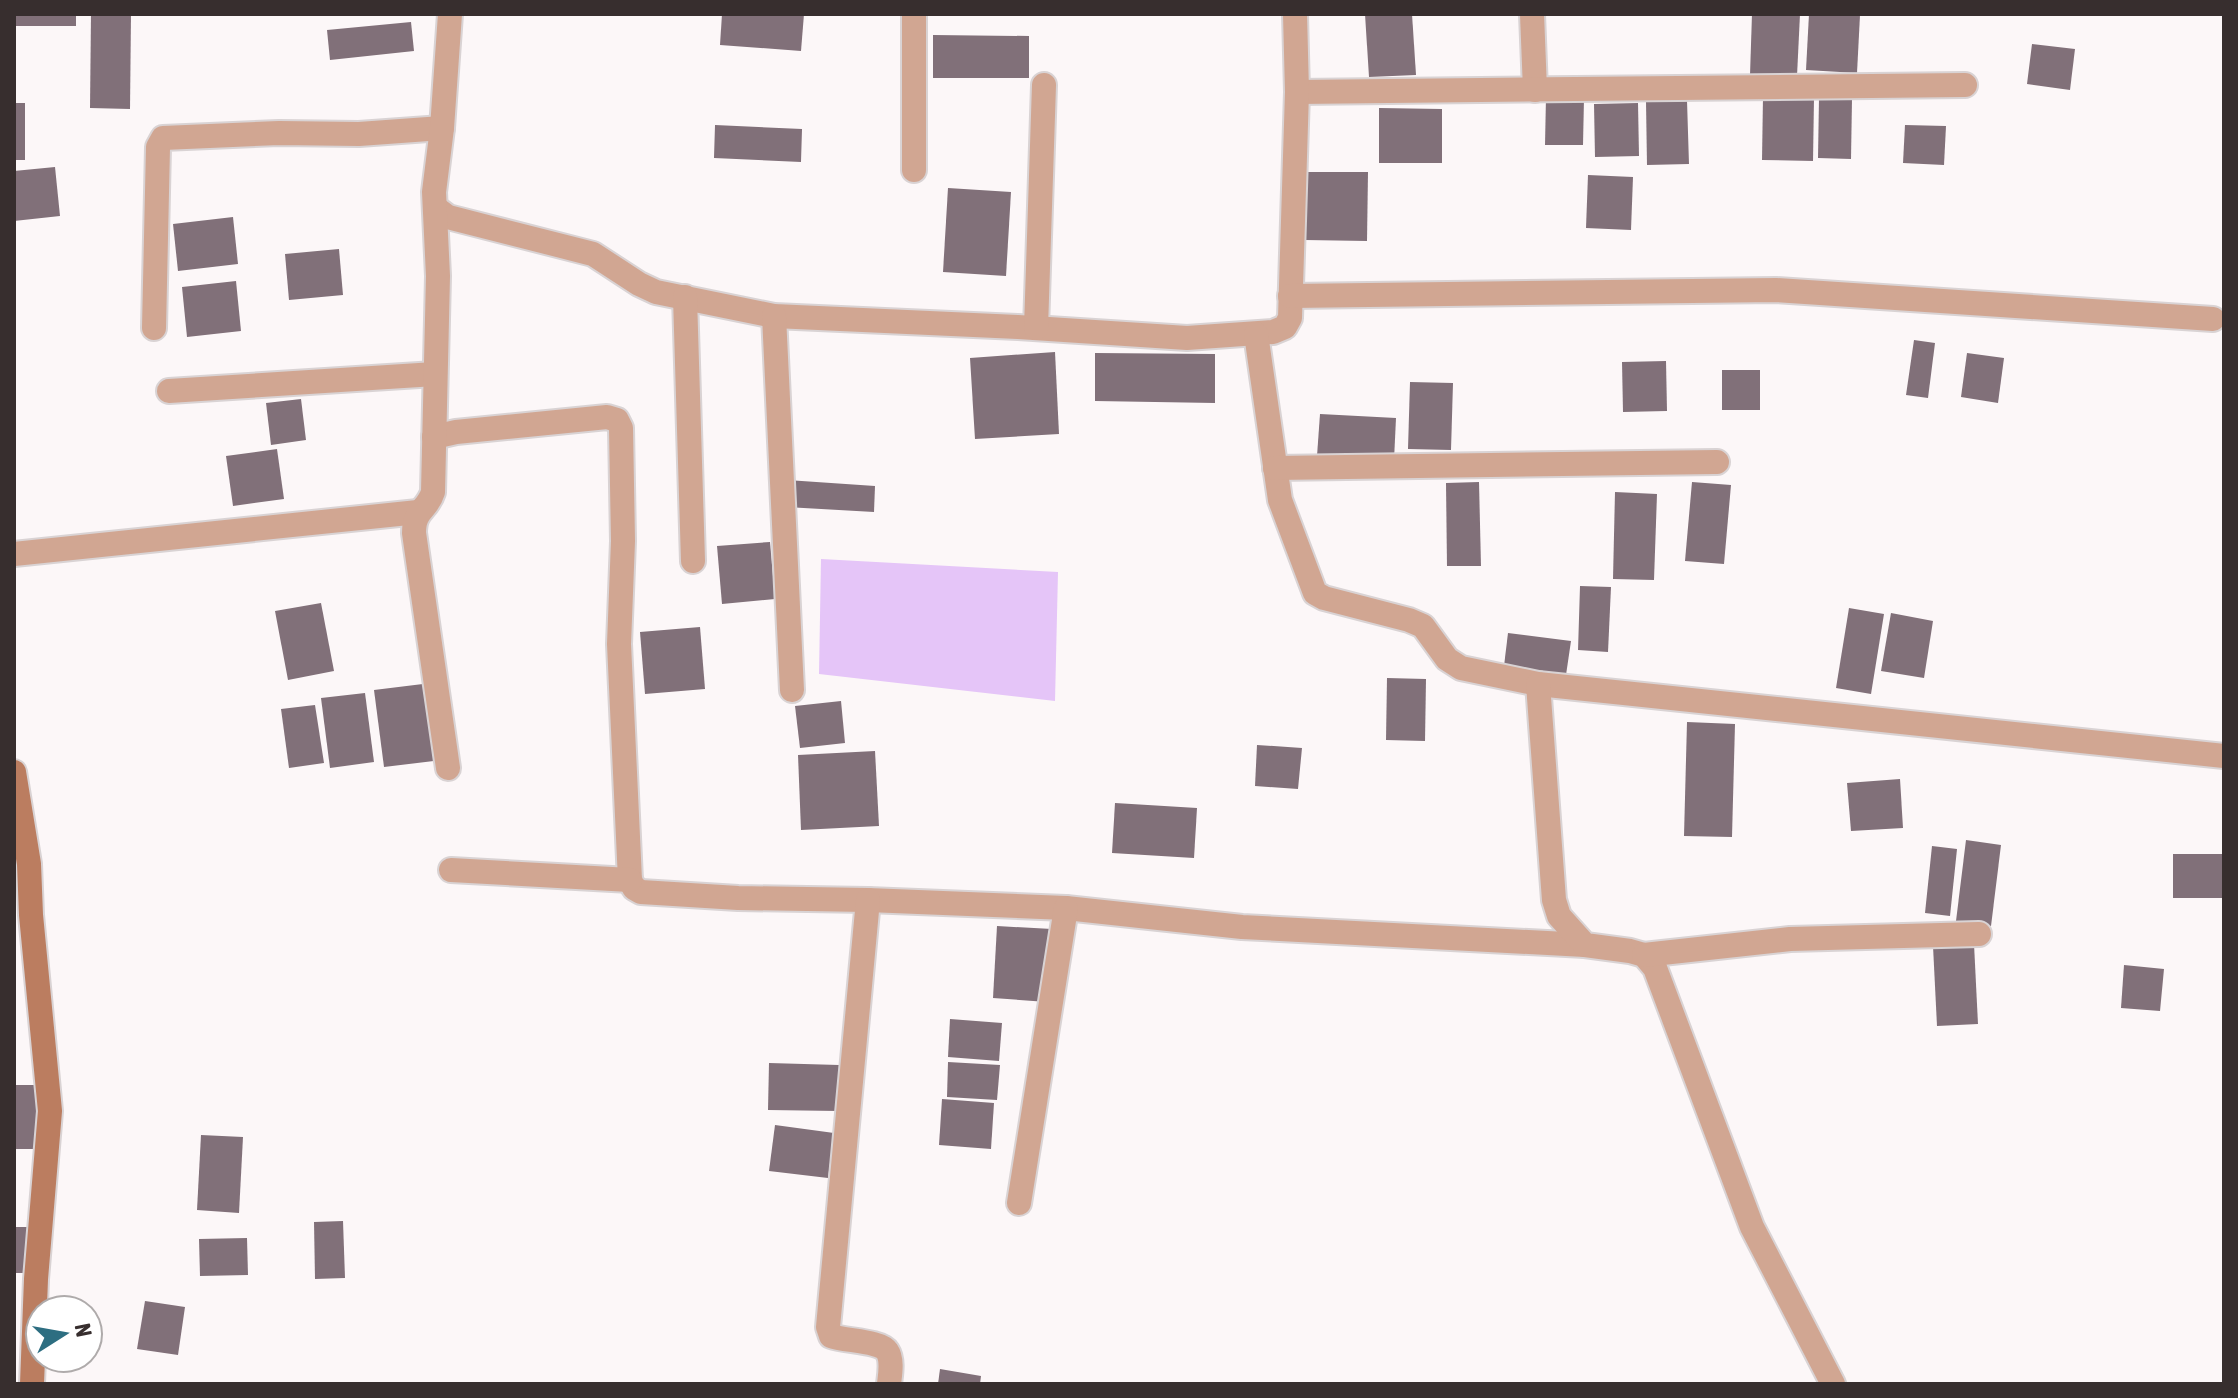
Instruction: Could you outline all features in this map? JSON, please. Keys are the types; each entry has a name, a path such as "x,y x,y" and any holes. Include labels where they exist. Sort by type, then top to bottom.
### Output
{"street":[{"path":"448,768 414,521 418,512 429,503 433,492 438,276 434,192 450,14"},
{"path":"914,14 914,170"},
{"path":"436,208 448,217 593,254 656,292 774,316 1187,338 1273,332 1285,327 1290,318 1297,92 1295,14"},
{"path":"1532,14 1535,90"},
{"path":"1036,328 1044,85"},
{"path":"1297,92 1965,85"},
{"path":"154,328 158,147 163,138 279,133 359,134 442,128"},
{"path":"1290,296 1776,290 2213,319"},
{"path":"685,297 693,561"},
{"path":"774,316 792,690"},
{"path":"1256,334 1280,500 1315,593 1423,626 1447,659 1461,668 1538,684 2224,756"},
{"path":"169,391 435,374"},
{"path":"434,437 456,432 607,417 617,420 621,428 623,541 619,644 630,880 634,888 641,892 1066,908 1242,927 1585,945 1644,955 1790,939 1979,934"},
{"path":"1275,468 1717,462"},
{"path":"14,554 418,512"},
{"path":"1538,684 1554,900 1559,916 1585,945"},
{"path":"14,772 50,1111 36,1279 32,1384"},
{"path":"451,870 630,880"},
{"path":"868,900 828,1327 831,1336 841,1340 880,1345 887,1350 890,1359 889,1384"},
{"path":"1019,1203 1066,908"},
{"path":"1644,955 1655,968 1752,1227 1833,1384"}],"shaded area":[{"path":"821,559 1058,572 1055,701 819,674"}],"building":[{"path":"14,14 76,14 76,26 14,26"},
{"path":"91,14 131,14 130,109 90,108"},
{"path":"722,14 804,14 801,51 720,45"},
{"path":"1365,14 1412,14 1416,75 1369,77"},
{"path":"1752,14 1800,14 1797,76 1750,75"},
{"path":"1809,14 1860,15 1857,73 1806,70"},
{"path":"411,22 414,51 330,60 327,30"},
{"path":"933,35 1029,36 1029,78 933,78"},
{"path":"2032,44 2075,49 2070,90 2027,84"},
{"path":"1763,96 1814,97 1813,161 1762,160"},
{"path":"1546,97 1584,98 1583,145 1545,145"},
{"path":"1819,98 1852,99 1851,159 1818,158"},
{"path":"1687,101 1689,164 1647,165 1646,102"},
{"path":"14,103 25,103 25,160 14,160"},
{"path":"1638,103 1639,156 1595,157 1594,104"},
{"path":"1379,108 1442,109 1442,163 1379,163"},
{"path":"715,125 802,129 801,162 714,158"},
{"path":"1905,125 1946,126 1944,165 1903,163"},
{"path":"55,167 60,216 14,221 14,171"},
{"path":"1306,172 1368,172 1367,241 1305,240"},
{"path":"1588,175 1633,177 1631,230 1586,228"},
{"path":"948,188 1011,192 1006,276 943,272"},
{"path":"233,217 238,264 178,271 173,224"},
{"path":"339,249 343,295 289,300 285,254"},
{"path":"236,281 241,331 187,337 182,287"},
{"path":"1914,340 1935,343 1928,398 1906,395"},
{"path":"1055,352 1059,434 975,439 970,358"},
{"path":"1095,353 1215,354 1215,403 1095,401"},
{"path":"1967,353 2004,358 1998,403 1961,397"},
{"path":"1666,361 1667,411 1623,412 1622,362"},
{"path":"1722,370 1760,370 1760,410 1722,410"},
{"path":"1410,382 1453,383 1451,450 1408,449"},
{"path":"301,399 306,440 271,445 266,403"},
{"path":"1320,414 1396,418 1394,460 1317,456"},
{"path":"277,449 284,499 233,506 226,456"},
{"path":"787,480 875,486 874,512 786,507"},
{"path":"1479,482 1481,566 1447,566 1446,483"},
{"path":"1692,482 1731,485 1724,564 1685,561"},
{"path":"1615,492 1657,494 1654,580 1613,579"},
{"path":"770,542 775,599 722,604 717,546"},
{"path":"1580,586 1611,587 1608,652 1578,650"},
{"path":"321,603 334,671 288,680 275,611"},
{"path":"1849,608 1884,614 1871,694 1836,688"},
{"path":"1891,613 1933,621 1924,678 1881,671"},
{"path":"700,627 705,689 645,694 640,632"},
{"path":"1508,633 1571,641 1566,675 1504,666"},
{"path":"1387,678 1426,679 1425,741 1386,740"},
{"path":"431,683 442,760 384,767 374,690"},
{"path":"365,693 374,762 330,768 321,698"},
{"path":"841,701 845,743 800,748 795,706"},
{"path":"315,705 324,763 289,768 281,709"},
{"path":"1687,722 1735,724 1732,837 1684,836"},
{"path":"1257,745 1302,748 1298,789 1255,786"},
{"path":"875,751 879,826 801,830 798,755"},
{"path":"1900,779 1903,828 1851,831 1847,783"},
{"path":"1115,803 1197,808 1194,858 1112,853"},
{"path":"1966,840 2001,845 1991,926 1956,921"},
{"path":"1932,846 1957,849 1950,916 1925,913"},
{"path":"2173,854 2224,854 2224,898 2173,898"},
{"path":"997,926 1052,929 1047,1002 993,998"},
{"path":"1974,944 1978,1024 1937,1026 1933,946"},
{"path":"2124,965 2164,969 2160,1011 2121,1008"},
{"path":"950,1019 1002,1023 999,1061 948,1057"},
{"path":"948,1062 1000,1065 997,1100 947,1097"},
{"path":"769,1063 839,1065 838,1111 768,1110"},
{"path":"14,1085 37,1085 38,1149 14,1149"},
{"path":"942,1099 994,1103 991,1149 939,1145"},
{"path":"775,1125 834,1133 828,1178 769,1171"},
{"path":"201,1135 243,1137 239,1213 197,1210"},
{"path":"343,1221 345,1278 315,1279 314,1222"},
{"path":"14,1227 32,1227 32,1273 14,1273"},
{"path":"247,1238 248,1275 200,1276 199,1239"},
{"path":"145,1301 185,1307 178,1355 137,1349"},
{"path":"940,1369 981,1376 980,1384 938,1384"}]}
